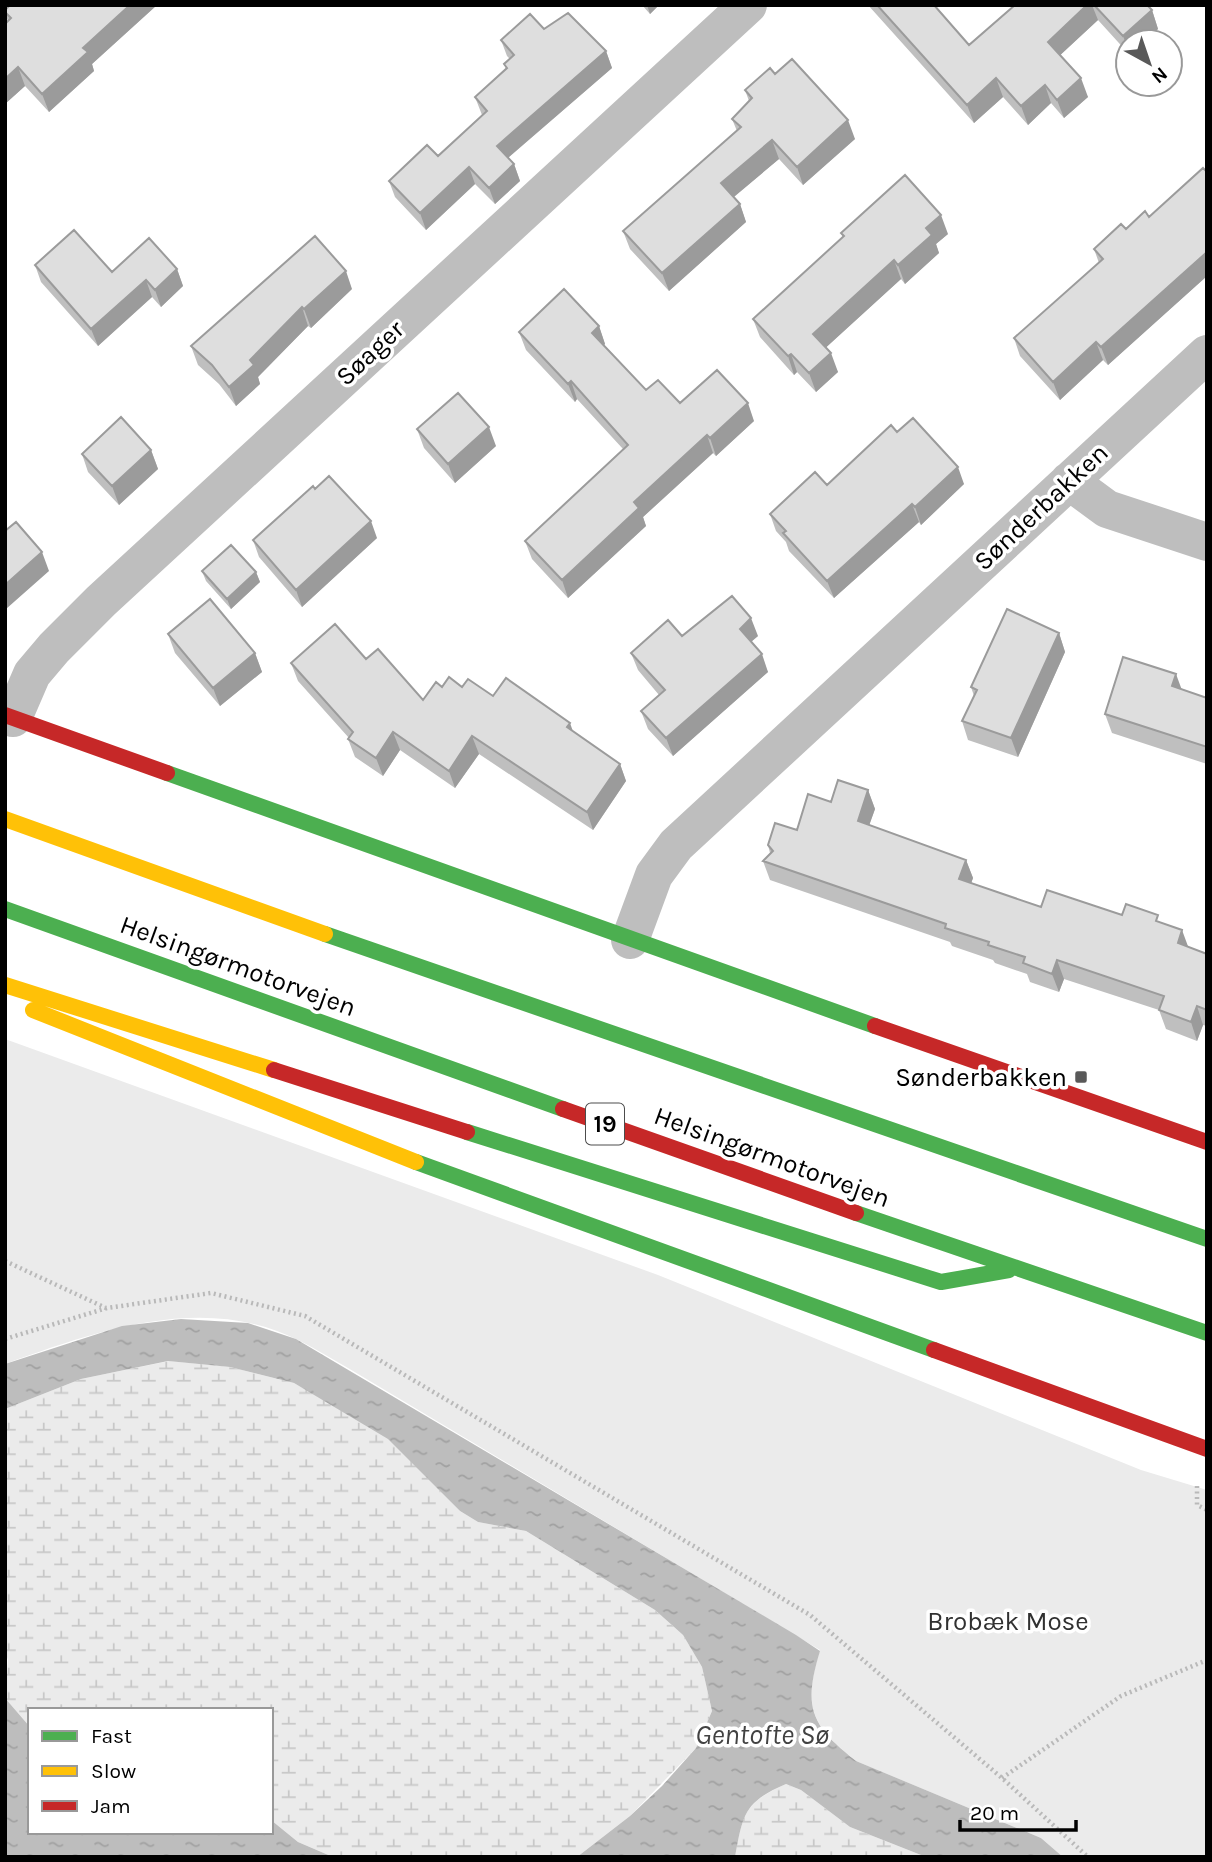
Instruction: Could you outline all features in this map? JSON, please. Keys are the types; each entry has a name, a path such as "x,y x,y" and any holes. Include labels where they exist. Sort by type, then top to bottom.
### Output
{"main road":[{"path":"9,716 630,940 1207,1142"},
{"path":"5,819 363,948 1207,1239"},
{"name":"Helsingørmotorvejen","path":"5,909 1012,1269 1207,1333"},
{"path":"5,985 941,1282 1012,1269"},
{"path":"5,999 432,1168 1207,1449"}],"street":[{"name":"Søager","path":"9,716 32,674 101,601 748,5"},
{"name":"Sønderbakken","path":"630,940 654,875 676,845 1207,354"},
{"path":"1069,481 1107,509 1207,542"}],"path":[{"path":"5,1261 107,1308"},
{"path":"5,1339 107,1308 211,1293 305,1316 810,1615 1002,1778 1088,1857"},
{"path":"1002,1778 1121,1696 1207,1660"}],"green space":[{"name":"Brobæk Mose","path":"5,1039 658,1275 1141,1470 1207,1490 1207,1857 1063,1857 1041,1838 856,1761 829,1736 814,1713 812,1686 820,1650 348,1368 277,1331 243,1322 208,1318 174,1319 104,1332 5,1364"},
{"path":"169,1361 230,1367 294,1383 341,1409 388,1438 460,1511 478,1522 526,1531 655,1610 683,1635 702,1667 712,1711 696,1748 630,1816 577,1857 333,1857 298,1842 273,1822 273,1708 28,1708 28,1725 5,1698 8,1660 5,1651 5,1409 81,1379"},
{"path":"786,1784 801,1790 850,1827 926,1857 735,1857 740,1830 748,1811 761,1797"}],"water":[{"name":"Gentofte Sø","path":"181,1319 248,1323 296,1339 796,1635 820,1651 812,1687 814,1714 829,1736 856,1761 1041,1838 1063,1857 926,1857 850,1827 801,1790 786,1784 761,1797 748,1811 740,1830 735,1857 577,1857 630,1816 696,1748 712,1711 702,1667 683,1635 655,1610 526,1531 478,1522 460,1511 388,1439 294,1383 230,1367 168,1361 81,1379 5,1409 5,1364 122,1326"},
{"path":"5,1698 28,1725 28,1834 273,1834 273,1822 298,1842 333,1857 5,1857"}],"building":[{"path":"10,5 130,5 83,48 88,52 42,94 18,67 5,79 5,24 11,18 5,10"},
{"path":"877,5 934,5 969,45 1015,5 1087,5 1048,42 1081,78 1057,100 1045,85 1021,106 996,78 967,105"},
{"path":"1094,5 1147,5 1152,10 1132,28 1116,28"},
{"path":"568,13 606,51 497,146 514,164 489,188 469,167 420,213 389,181 427,145 438,156 487,111 475,97 507,68 504,64 514,55 501,40 530,14 544,29"},
{"path":"792,59 848,120 797,167 772,140 721,183 740,204 662,273 623,231 741,127 732,119 752,98 745,90 770,68 775,74"},
{"path":"1203,168 1207,172 1207,252 1101,347 1096,342 1053,382 1014,338 1103,259 1094,249 1121,224 1126,229 1145,211 1149,217"},
{"path":"905,175 941,215 926,228 932,235 898,265 894,260 813,334 831,353 809,373 791,354 788,356 753,319 844,236 841,233"},
{"path":"74,230 112,272 149,238 177,269 155,290 146,280 91,329 35,265"},
{"path":"315,236 346,271 304,309 302,307 250,360 254,365 229,387 212,365 191,346"},
{"path":"564,289 599,326 592,333 646,390 658,380 680,403 717,370 748,403 710,438 707,435 634,502 639,508 562,580 525,541 628,445 571,381 568,384 519,332"},
{"path":"458,393 489,427 448,464 417,429"},
{"path":"121,417 151,450 112,486 82,454"},
{"path":"913,418 958,467 915,507 912,504 827,581 783,533 786,531 770,514 815,472 827,485 891,425 897,432"},
{"path":"329,476 371,521 296,590 253,540 313,486 315,489"},
{"path":"16,522 42,552 5,585 5,531"},
{"path":"231,545 256,572 227,599 202,571"},
{"path":"732,596 751,618 740,629 762,654 666,738 641,711 665,690 631,653 668,620 682,636"},
{"path":"210,599 255,653 213,688 168,634"},
{"path":"1007,609 1059,633 1011,738 962,721 977,690 971,687"},
{"path":"335,624 366,659 378,649 423,700 436,682 442,687 449,677 462,687 468,679 493,696 506,678 570,723 567,727 620,764 587,812 472,736 449,771 393,732 376,758 348,739 353,732 291,663"},
{"path":"1123,657 1176,674 1172,686 1207,698 1207,747 1105,714"},
{"path":"838,780 868,790 858,821 966,860 959,879 1041,907 1047,890 1122,915 1126,904 1158,915 1156,921 1182,930 1178,943 1207,954 1207,1010 1197,1006 1191,1022 1159,1010 1164,996 1057,960 1052,974 1023,963 1025,957 945,928 946,924 763,861 773,851 768,845 775,823 797,830 808,794 831,802"}],"traffic: fast":[{"path":"167,773 875,1026"},
{"path":"5,909 563,1109"},
{"path":"325,934 1207,1239"},
{"path":"467,1132 941,1282 1009,1270"},
{"path":"416,1162 934,1350"},
{"path":"856,1213 1207,1333"}],"traffic: slow":[{"path":"5,819 325,934"},
{"path":"5,985 274,1070"},
{"path":"33,1010 416,1162"}],"traffic: jam":[{"path":"5,715 167,773"},
{"path":"875,1026 1207,1142"},
{"path":"274,1070 467,1132"},
{"path":"563,1109 856,1213"},
{"path":"934,1350 1207,1449"}],"place":[{"name":"Sønderbakken","path":"1081,1077"}]}
